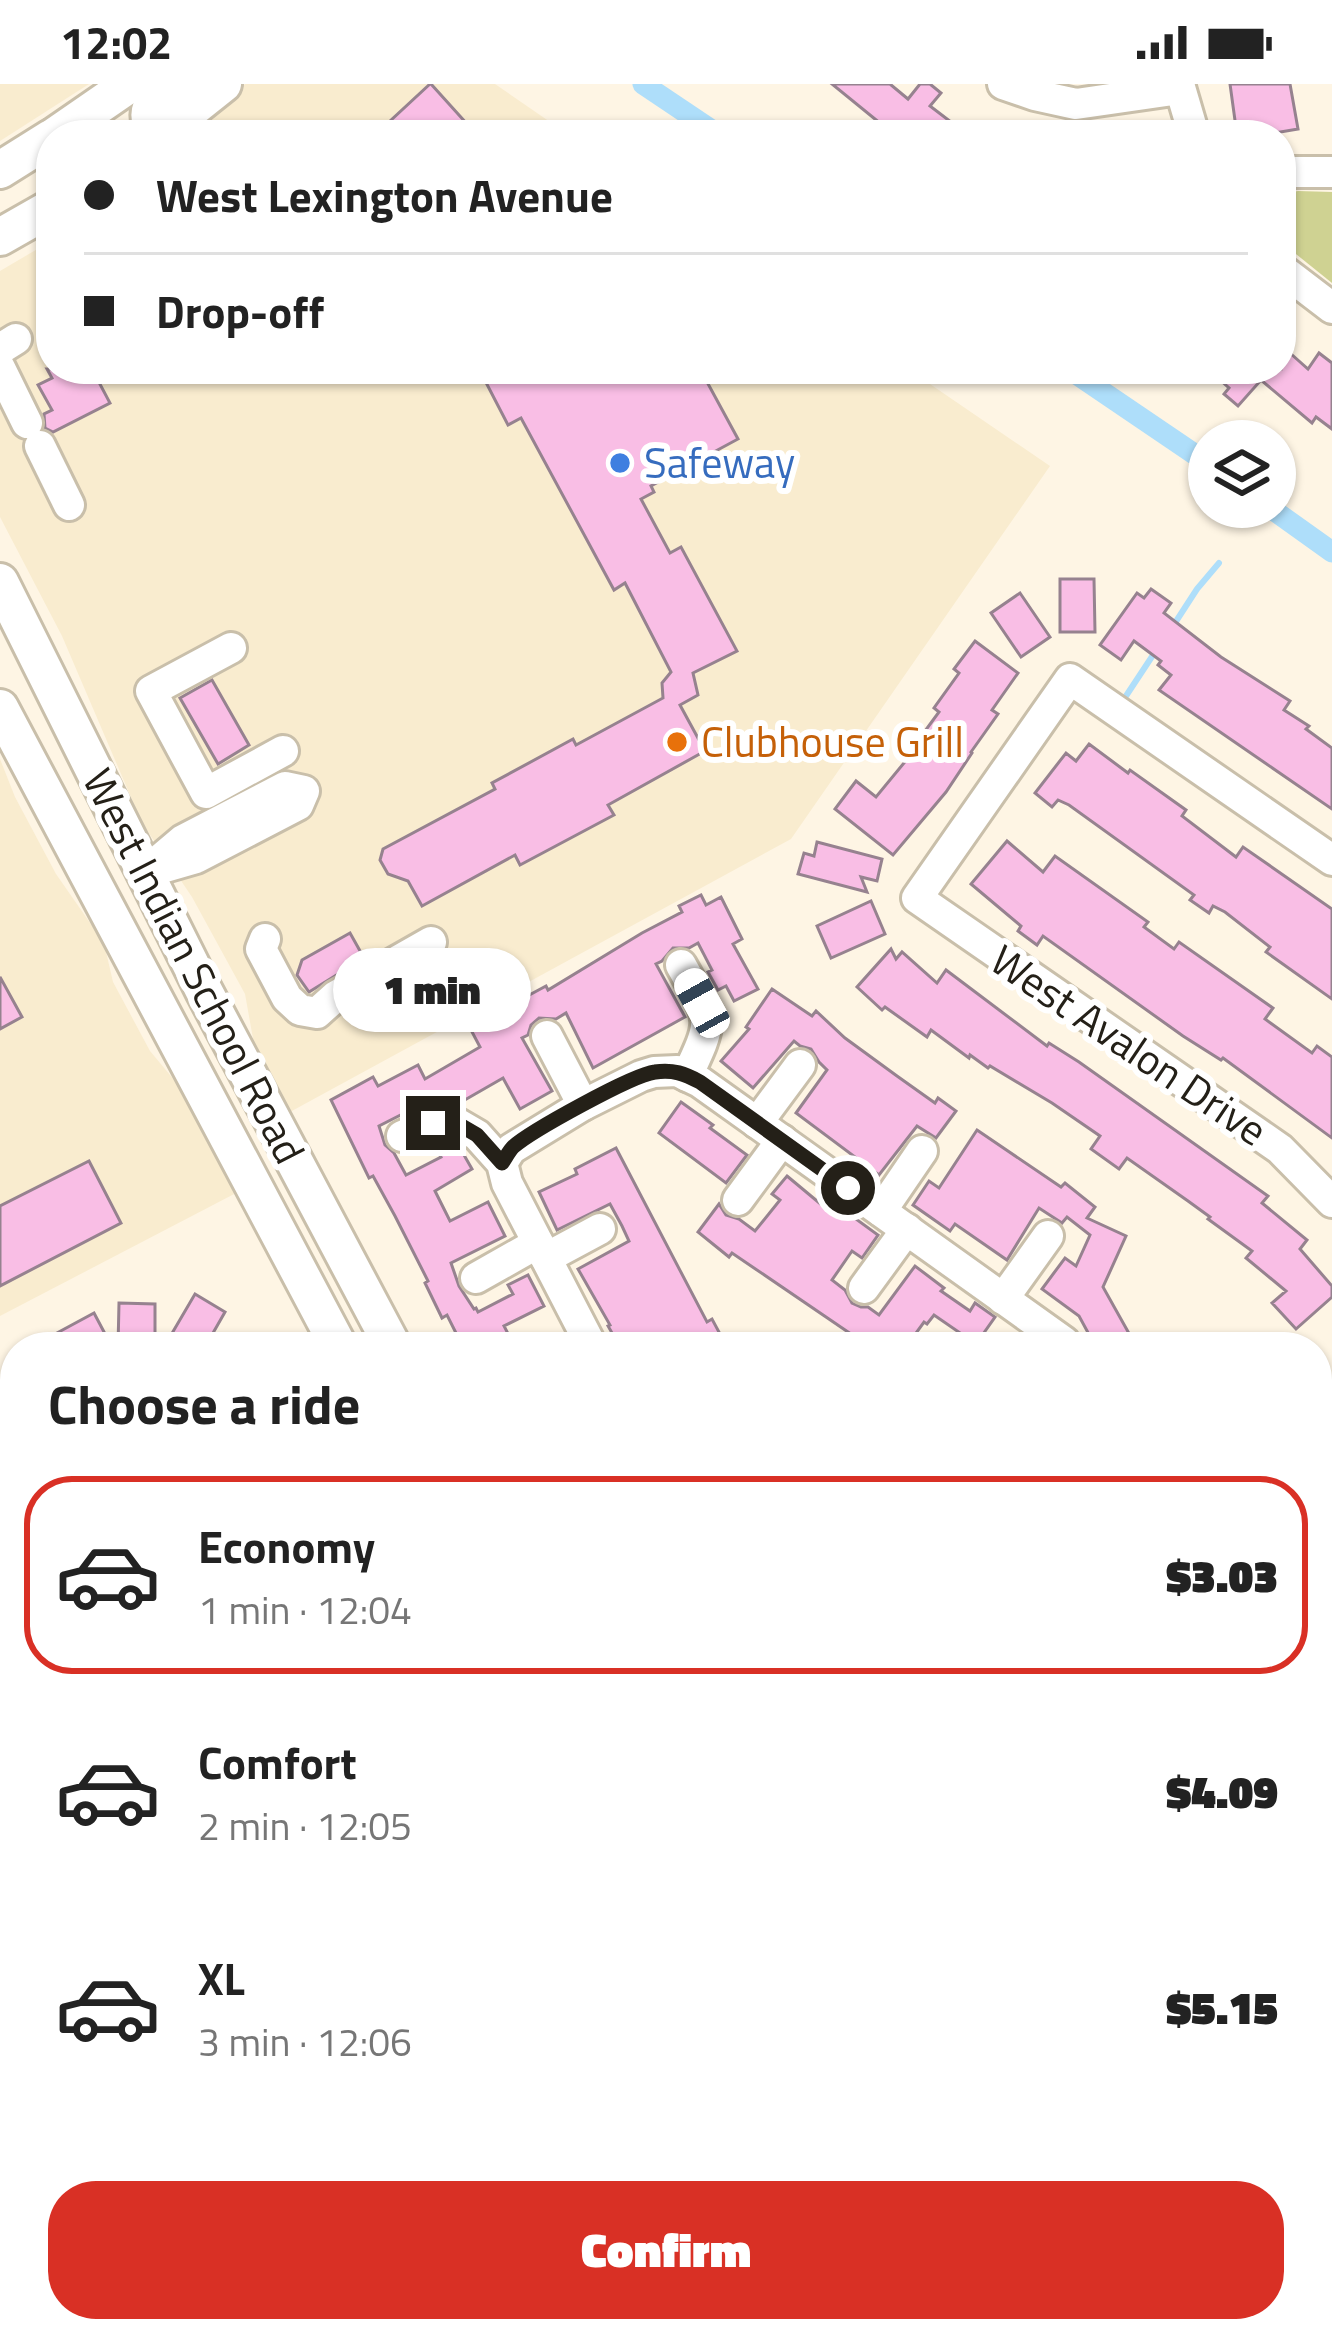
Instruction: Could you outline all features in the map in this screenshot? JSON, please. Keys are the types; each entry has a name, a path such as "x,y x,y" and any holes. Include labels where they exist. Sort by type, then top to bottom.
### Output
{"main road":[{"path":"77,120 130,84"},
{"path":"149,120 149,110 176,84"},
{"path":"177,120 223,84"},
{"path":"0,170 36,147"},
{"path":"0,237 36,217"},
{"name":"West Indian School Road","path":"0,582 144,873 386,1332"},
{"name":"West Indian School Road","path":"0,708 331,1332"},
{"path":"100,897 144,873"}],"street":[{"path":"1003,84 1076,104 1180,87 1190,120"},
{"path":"1296,172 1332,172"},
{"path":"1296,280 1332,308"},
{"path":"0,368 69,505"},
{"path":"231,647 151,691 206,793 283,751"},
{"name":"West Avalon Drive","path":"1332,860 1070,679 917,898 1280,1149 1332,1202"},
{"path":"265,939 261,949 287,998 300,1010 317,1013 336,996 431,942"},
{"path":"681,964 708,1018 707,1033 687,1076"},
{"path":"548,1036 584,1105"},
{"path":"738,1200 800,1065"},
{"path":"502,1163 511,1149 584,1105 654,1072 677,1071 770,1132 1045,1332"},
{"path":"402,1136 433,1123 453,1121 477,1135 502,1163 507,1183 584,1332"},
{"path":"864,1288 922,1151"},
{"path":"476,1278 600,1229"},
{"path":"1003,1299 1048,1236"}],"shaded area":[{"path":"0,84 89,84 0,141"},
{"path":"245,84 495,84 547,120 206,120"},
{"path":"36,250 36,384 930,384 1050,466 791,839 290,1112 254,1044 245,994 192,897 142,823 62,636 0,517 0,271"},
{"path":"0,759 56,874 104,943 113,982 150,1051 185,1093 238,1192 0,1316"}],"green space":[{"path":"1296,191 1332,192 1332,283 1296,254"}],"building":[{"path":"430,84 463,120 391,120"},
{"path":"832,84 890,84 908,99 920,84 930,84 941,93 930,106 948,120 876,120"},
{"path":"1230,84 1290,84 1298,129 1296,120 1235,120"},
{"path":"1319,353 1332,363 1332,429 1316,417 1312,423 1266,384 1296,384 1296,358 1308,369"},
{"path":"100,384 110,403 53,432 45,428 44,414 52,410 38,385"},
{"path":"487,384 708,384 738,439 651,486 654,492 641,499 670,553 681,547 737,651 693,673 698,695 680,705 705,751 608,805 614,815 520,865 515,855 422,906 408,881 388,874 380,860 383,849 495,789 492,783 573,739 576,745 663,698 662,683 671,672 625,583 614,590 521,418 508,425"},
{"path":"1225,384 1257,384 1238,406 1224,394 1229,388"},
{"path":"1060,579 1094,579 1095,632 1060,632"},
{"path":"1151,589 1171,603 1164,613 1290,701 1284,710 1332,748 1332,809 1159,690 1171,675 1134,641 1121,660 1100,645 1137,593 1144,598"},
{"path":"1020,593 1050,637 1021,657 991,613"},
{"path":"975,641 1018,673 992,710 998,714 946,792 893,855 835,809 856,781 876,797 939,712 934,708"},
{"path":"212,680 249,745 218,764 180,698"},
{"path":"1089,744 1186,810 1182,816 1236,857 1243,847 1332,909 1332,999 1266,952 1270,947 1225,912 1213,906 1209,913 1190,900 1194,895 1069,805 1058,800 1052,807 1035,793 1066,753 1076,761"},
{"path":"1007,841 1043,872 1055,856 1148,922 1144,927 1174,949 1179,942 1273,1008 1265,1019 1312,1053 1317,1046 1332,1057 1332,1138 1043,936 1037,945 1018,931 1021,926 971,884"},
{"path":"817,842 882,859 877,881 861,877 867,892 798,874 804,853 814,856"},
{"path":"701,895 706,905 721,897 742,939 733,944 758,989 734,1001 726,986 718,990 698,943 673,948 656,964 685,1017 593,1068 566,1013 556,1019 539,1018 522,1038 552,1091 520,1109 503,1078 463,1101 458,1092 443,1100 440,1095 379,1126 385,1145 406,1175 441,1157 437,1149 450,1142 460,1148 472,1169 435,1191 450,1221 488,1202 505,1236 451,1263 474,1309 478,1312 513,1294 508,1285 528,1275 544,1306 504,1326 507,1332 456,1332 447,1315 442,1318 395,1216 373,1176 369,1178 331,1100 373,1077 378,1086 418,1065 425,1079 480,1047 471,1030 682,912 679,906"},
{"path":"871,901 885,934 831,958 817,926"},
{"path":"350,933 364,958 309,992 297,975 302,960"},
{"path":"891,949 896,959 902,952 937,983 946,970 1047,1046 1079,1062 1268,1196 1262,1203 1307,1240 1300,1249 1332,1286 1332,1297 1296,1329 1272,1303 1286,1291 1246,1258 1252,1251 1210,1217 1127,1158 1119,1169 1091,1149 1100,1136 1052,1103 969,1058 931,1030 927,1037 885,1007 882,1010 857,987"},
{"path":"0,977 22,1017 0,1029"},
{"path":"772,989 812,1016 816,1011 897,1076 935,1103 938,1098 956,1111 936,1138 917,1126 879,1175 796,1113 827,1070 811,1049 794,1041 753,1088 721,1061 749,1029"},
{"path":"681,1102 747,1155 726,1183 659,1133"},
{"path":"977,1130 1061,1187 1065,1183 1095,1207 1087,1218 1126,1236 1103,1287 1128,1332 1088,1332 1079,1316 1042,1289 1065,1258 1076,1266 1090,1235 1067,1217 1062,1223 1039,1208 1007,1260 955,1224 950,1231 913,1205 929,1181 939,1188"},
{"path":"616,1148 707,1322 712,1319 719,1332 611,1332 578,1269 629,1241 622,1226 610,1204 557,1230 539,1192 577,1174 575,1169"},
{"path":"89,1161 121,1223 0,1286 0,1206"},
{"path":"787,1176 835,1216 841,1208 878,1235 862,1258 852,1251 832,1280 852,1303 879,1315 915,1266 970,1311 975,1303 995,1317 984,1332 959,1332 934,1315 917,1332 848,1332 732,1253 729,1257 698,1232 719,1204 726,1215 755,1231 780,1200 772,1194"},
{"path":"195,1294 225,1312 214,1332 173,1332"},
{"path":"119,1303 155,1304 155,1332 118,1332"},
{"path":"94,1313 104,1332 59,1332"}],"waterway":[{"path":"643,84 697,120"},
{"path":"1091,384 1188,450"},
{"path":"1296,526 1332,552"},
{"path":"1173,626 1219,563"},
{"path":"1124,699 1155,652"}],"place":[{"name":"Safeway","path":"620,463"},
{"name":"Clubhouse Grill","path":"677,742"}],"route":[{"path":"433,1123 453,1121 477,1135 502,1163 511,1149 584,1105 641,1076 677,1071 700,1082 848,1188"}]}
